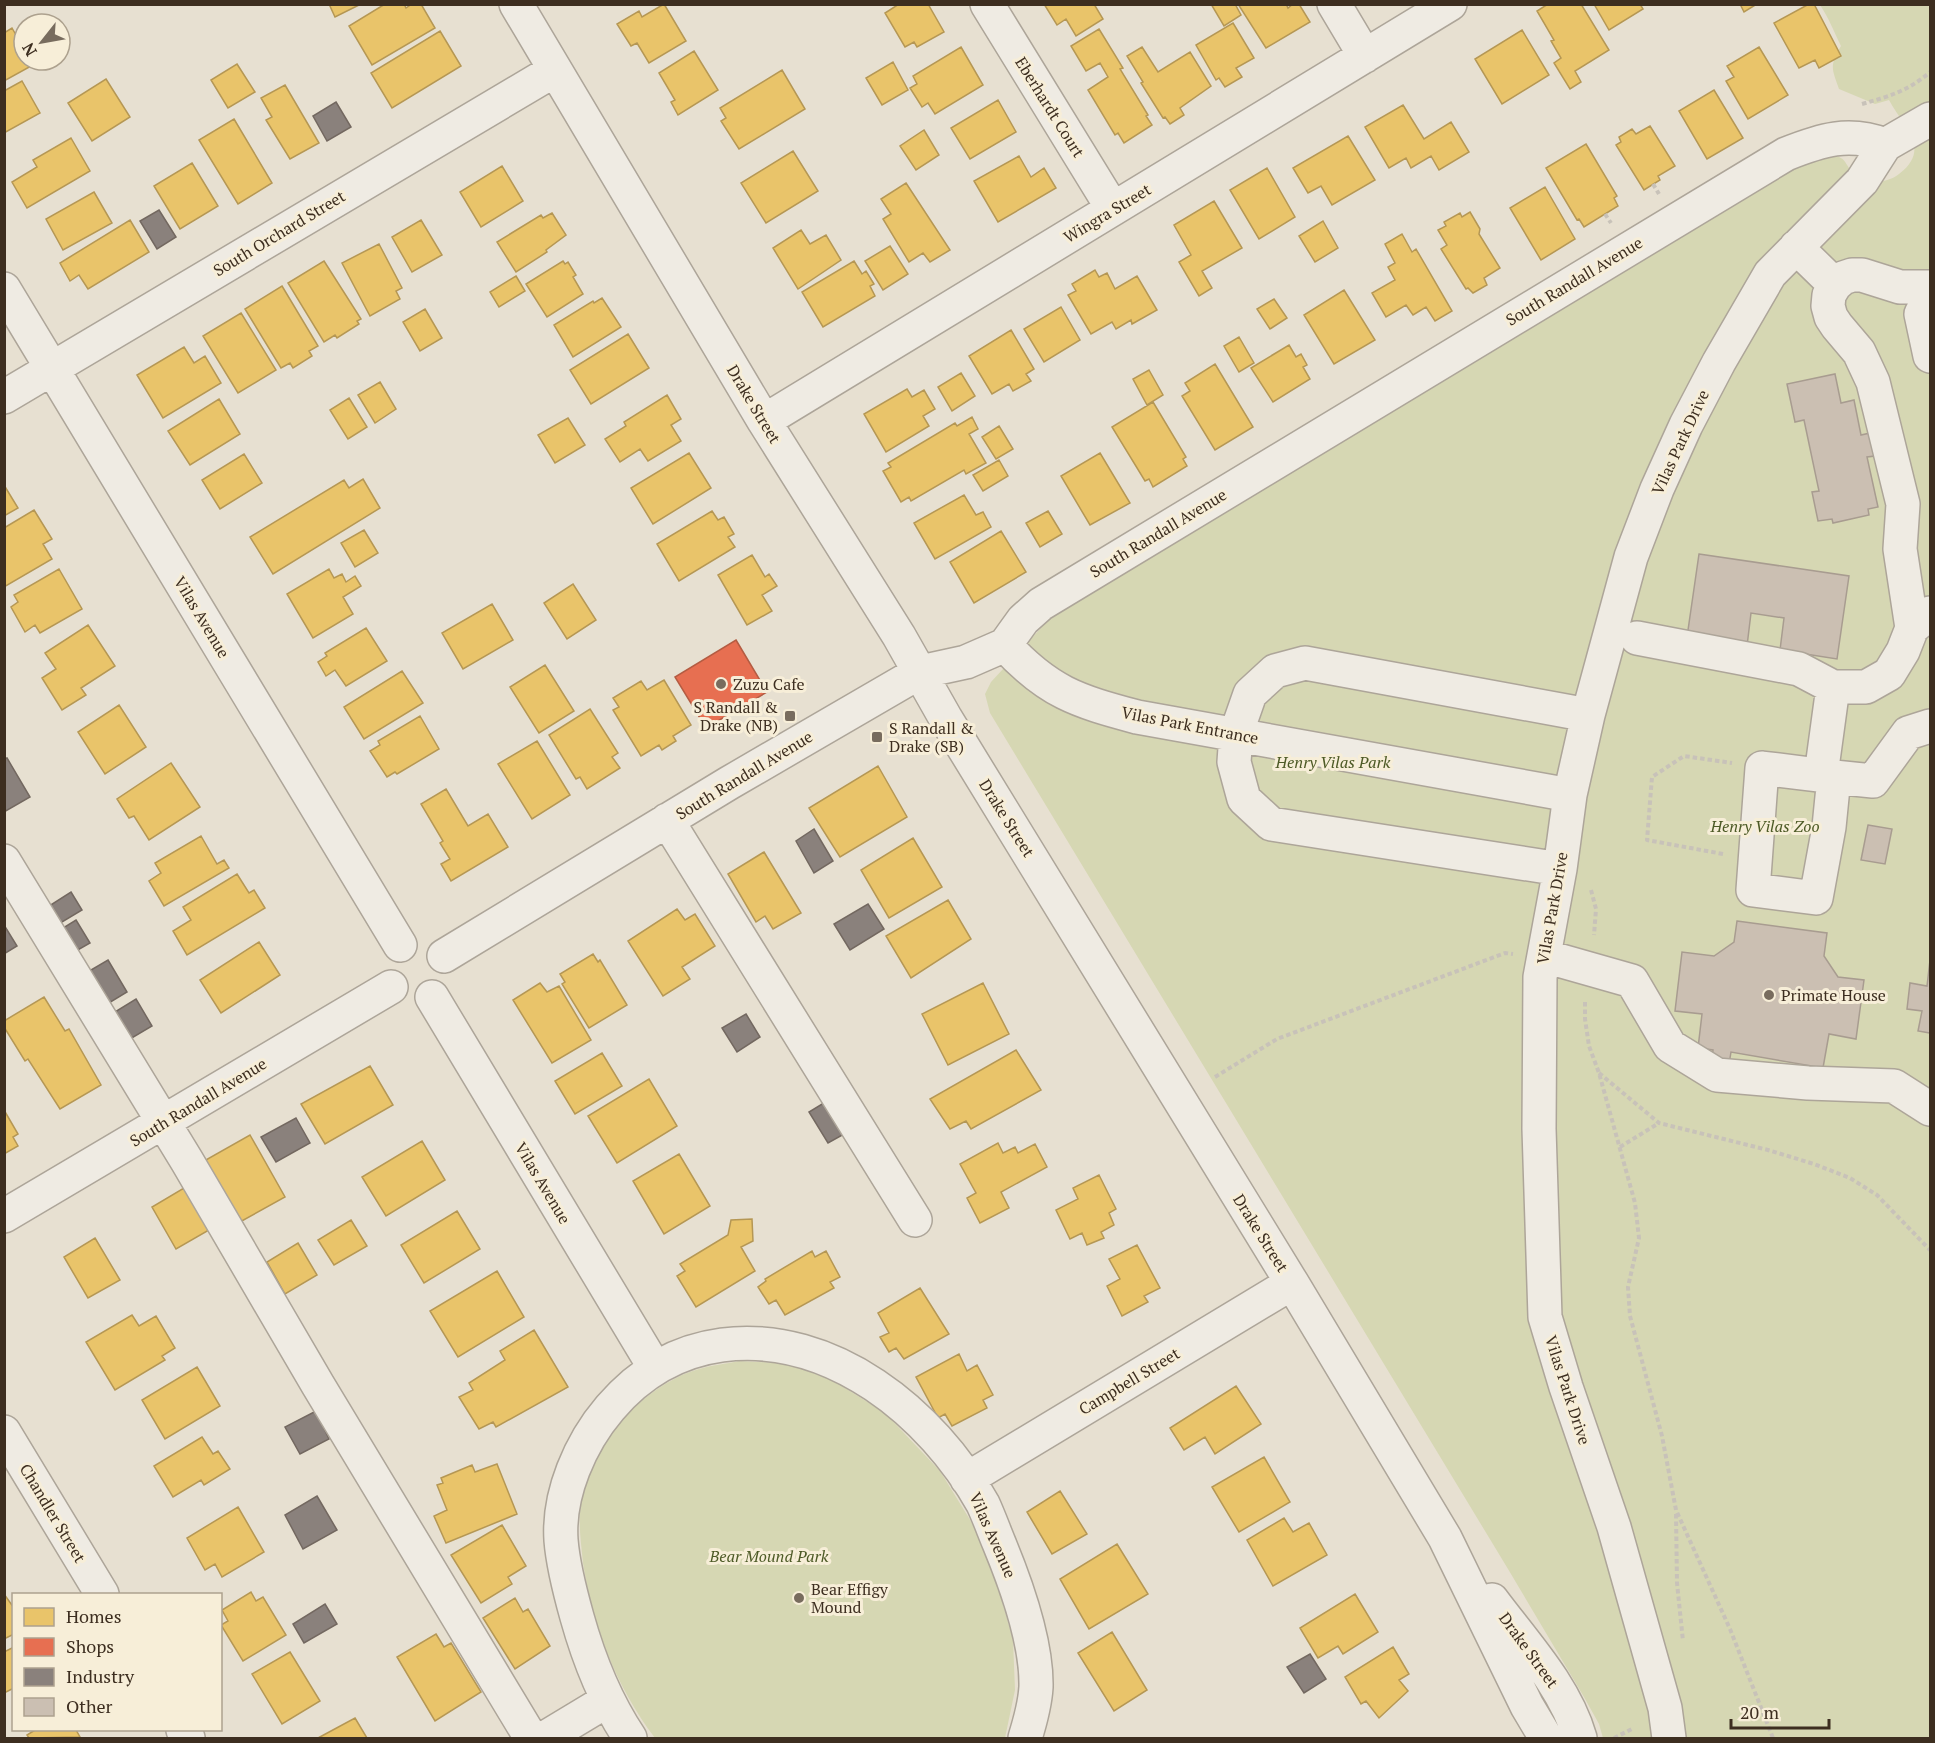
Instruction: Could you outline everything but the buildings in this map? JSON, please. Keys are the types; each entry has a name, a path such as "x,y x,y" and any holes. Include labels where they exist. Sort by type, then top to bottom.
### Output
{"street":[{"name":"Drake Street","path":"516,4 764,422 921,672 946,719 1446,1538 1527,1706 1546,1738"},
{"name":"Eberhardt Court","path":"987,4 1113,209"},
{"path":"1334,4 1365,57"},
{"name":"Wingra Street","path":"764,422 1450,4"},
{"name":"South Orchard Street","path":"4,397 555,70"},
{"path":"1885,145 1930,118"},
{"name":"South Randall Avenue","path":"444,956 668,820 921,672 966,662 1005,645 1023,620 1041,604 1786,154 1837,138 1864,138 1885,145"},
{"name":"Vilas Park Drive","path":"1669,1738 1665,1708 1614,1527 1566,1387 1545,1317 1539,1129 1540,977 1560,868 1570,795 1588,715 1631,557 1657,489 1686,425 1719,362 1770,274 1862,181 1885,145"},
{"path":"1796,247 1835,285"},
{"path":"1637,638 1799,669 1833,687 1866,687 1888,674 1921,620 1900,549 1904,504 1873,382 1859,352 1831,317 1828,306 1829,295 1843,278 1852,275 1862,275 1900,287 1930,288"},
{"name":"Vilas Avenue","path":"4,289 400,945"},
{"path":"1930,297 1921,314 1930,356"},
{"name":"Vilas Park Entrance","path":"1005,645 1024,666 1046,683 1089,704 1137,717 1570,795"},
{"path":"1560,868 1271,824 1244,799 1234,762 1236,734 1250,694 1275,671 1305,663 1588,715"},
{"path":"1833,687 1827,776 1829,826 1816,897 1753,890 1762,768 1827,776 1873,781 1908,734 1930,726"},
{"path":"668,820 915,1220"},
{"path":"4,861 164,1122 318,1385 531,1738"},
{"path":"419,940 438,948 444,956 447,974 439,991 432,997 423,1000 405,999 392,987 386,969 393,951 400,945 419,940"},
{"path":"1544,956 1632,981 1670,1046 1718,1076 1808,1083 1894,1086 1927,1103"},
{"name":"South Randall Avenue","path":"4,1216 392,987"},
{"name":"Vilas Avenue","path":"432,997 655,1368"},
{"name":"Campbell Street","path":"967,1479 1292,1283"},
{"name":"Vilas Avenue","path":"630,1738 608,1700 581,1633 565,1571 561,1537 563,1513 574,1467 585,1443 603,1415 623,1392 655,1368 681,1355 706,1347 746,1342 793,1348 834,1362 862,1378 894,1400 925,1428 967,1479 984,1506 1009,1567 1033,1652 1036,1687 1025,1738"},
{"name":"Chandler Street","path":"4,1432 101,1593"},
{"name":"Drake Street","path":"1446,1538 1558,1689 1580,1738"},
{"path":"545,1738 608,1700"}],"path":[{"path":"1856,105 1906,90 1930,72"},
{"path":"1754,859 1647,840 1652,777 1684,756 1762,768"},
{"path":"1589,885 1596,909 1586,987 1585,1019 1589,1046 1599,1073 1635,1203 1639,1238 1628,1287 1630,1316 1662,1436 1676,1510 1677,1583 1683,1647"},
{"path":"1215,1077 1278,1040 1505,953 1544,956"},
{"path":"1599,1073 1659,1123 1779,1153 1850,1178 1877,1195 1930,1250"},
{"path":"1620,1147 1659,1123"},
{"path":"1676,1510 1730,1629 1773,1738"}],"green space":[{"name":"Henry Vilas Park","path":"1820,5 1930,5 1930,1738 1603,1738 1599,1724 1584,1697 1508,1569 990,713 985,694 991,682 1053,615 1246,500 1255,490 1268,487 1796,167 1821,158 1836,156 1843,159 1853,172 1870,180 1883,181 1899,174 1914,155 1912,137 1889,100 1875,104 1839,89 1833,63 1841,46"},
{"name":"Bear Mound Park","path":"739,1361 781,1363 818,1371 885,1413 940,1471 972,1523 995,1577 1013,1640 1015,1690 1005,1738 655,1738 618,1677 593,1610 587,1587 580,1533 580,1511 584,1490 600,1450 616,1427 643,1400 682,1375"}],"place":[{"name":"Zuzu Cafe","path":"721,684"},
{"name":"S Randall & Drake (NB)","path":"790,716"},
{"name":"S Randall & Drake (SB)","path":"877,737"},
{"name":"Primate House","path":"1769,995"},
{"name":"Bear Effigy Mound","path":"799,1598"}],"park label":[{"name":"Henry Vilas Zoo","path":"1765,826"}]}
